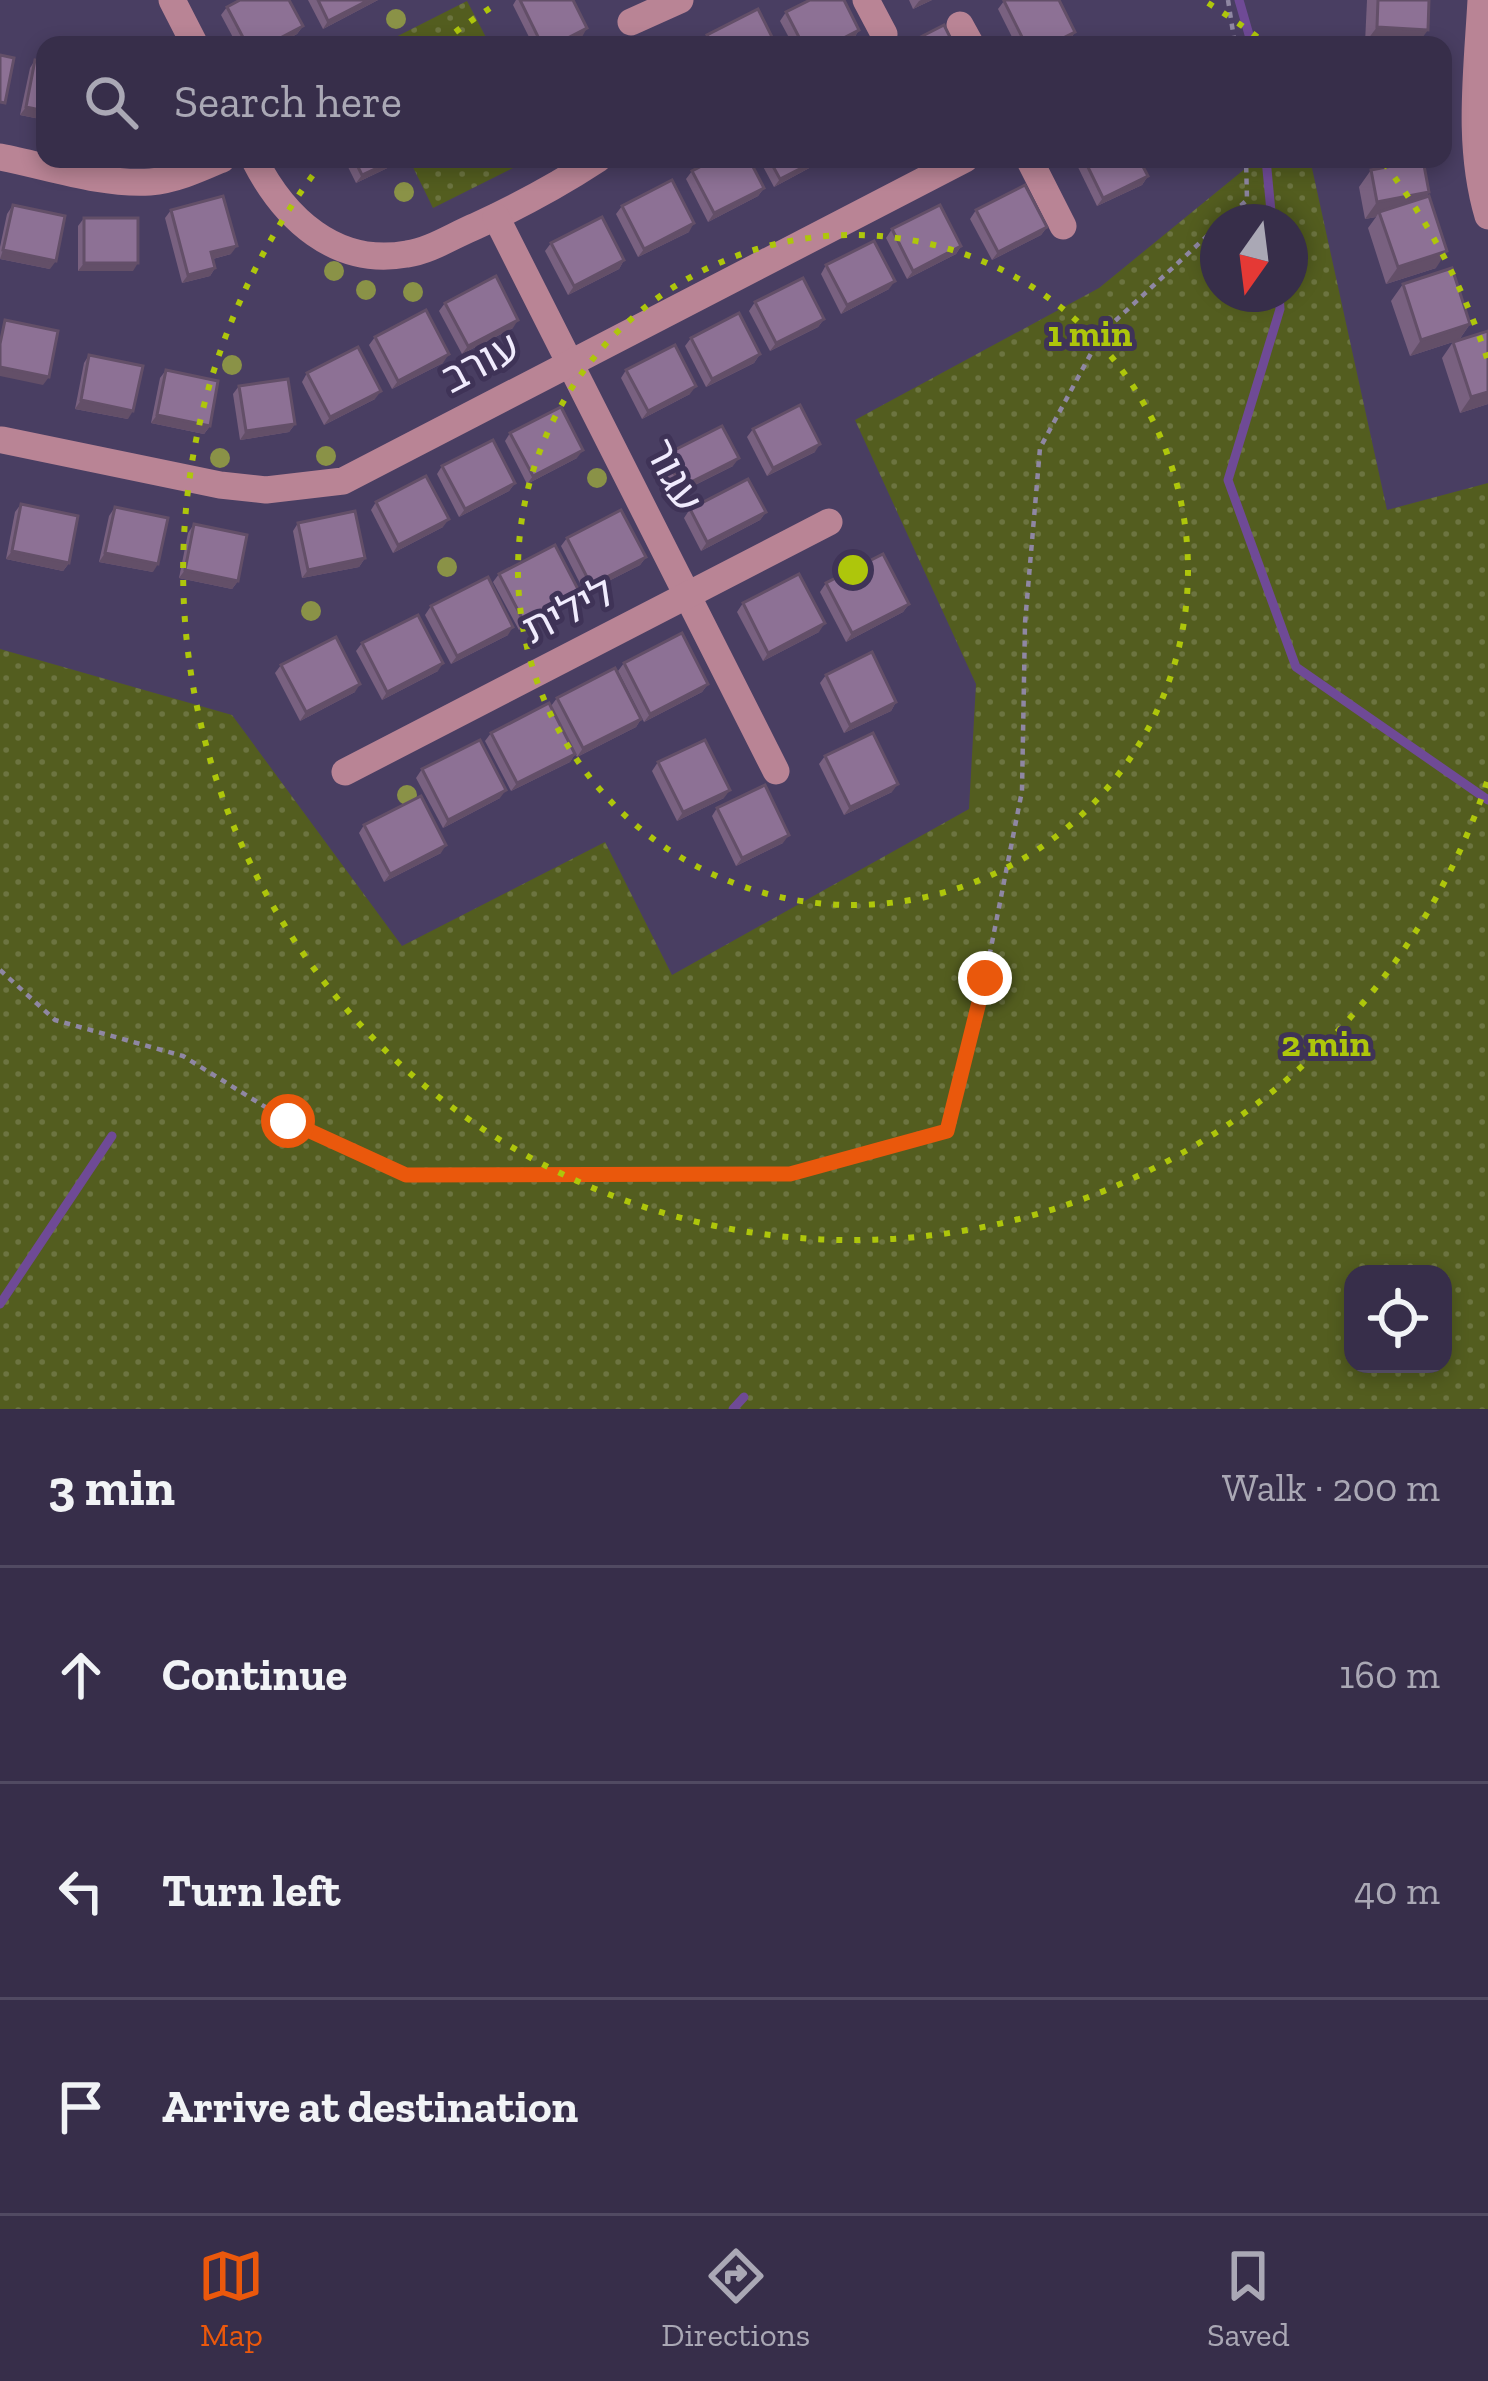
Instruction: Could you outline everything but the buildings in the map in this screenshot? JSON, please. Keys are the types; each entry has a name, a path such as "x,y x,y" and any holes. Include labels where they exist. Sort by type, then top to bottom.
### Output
{"street":[{"path":"172,0 190,36"},
{"path":"630,22 680,0"},
{"path":"866,0 884,34"},
{"path":"1480,0 1474,142 1476,176 1488,216"},
{"path":"0,157 36,164"},
{"path":"56,168 149,182 201,168"},
{"path":"260,168 292,218 318,238 379,256 411,254 496,217 582,168"},
{"name":"עורב","path":"2,440 220,485 302,488 343,481 947,168"},
{"path":"1034,168 1063,226"},
{"name":"עגור","path":"496,217 776,771"},
{"name":"לילית","path":"345,772 829,522"}],"path":[{"path":"1228,0 1234,36"},
{"path":"1242,204 1247,200 1246,168"},
{"path":"0,970 56,1020 183,1056 288,1121 406,1175 790,1174 947,1131 985,978 1022,791 1024,623 1040,448 1102,333 1200,242"}],"green space":[{"path":"467,1 485,36 398,36"},
{"path":"413,168 513,168 433,208"},
{"path":"1246,168 1312,168 1387,510 1488,483 1488,1409 0,1409 0,649 232,715 402,946 605,842 672,975 969,809 976,684 855,420 1099,288 1200,206 1200,312 1308,312 1308,204 1202,204"}],"waterway":[{"path":"1239,0 1249,36"},
{"path":"1267,168 1270,204"},
{"path":"1279,312 1228,480 1296,667 1488,800"},
{"path":"0,1304 112,1136"},
{"path":"733,1409 744,1397"}],"route":[{"path":"288,1121 406,1175 790,1174 947,1131 985,978"}]}
